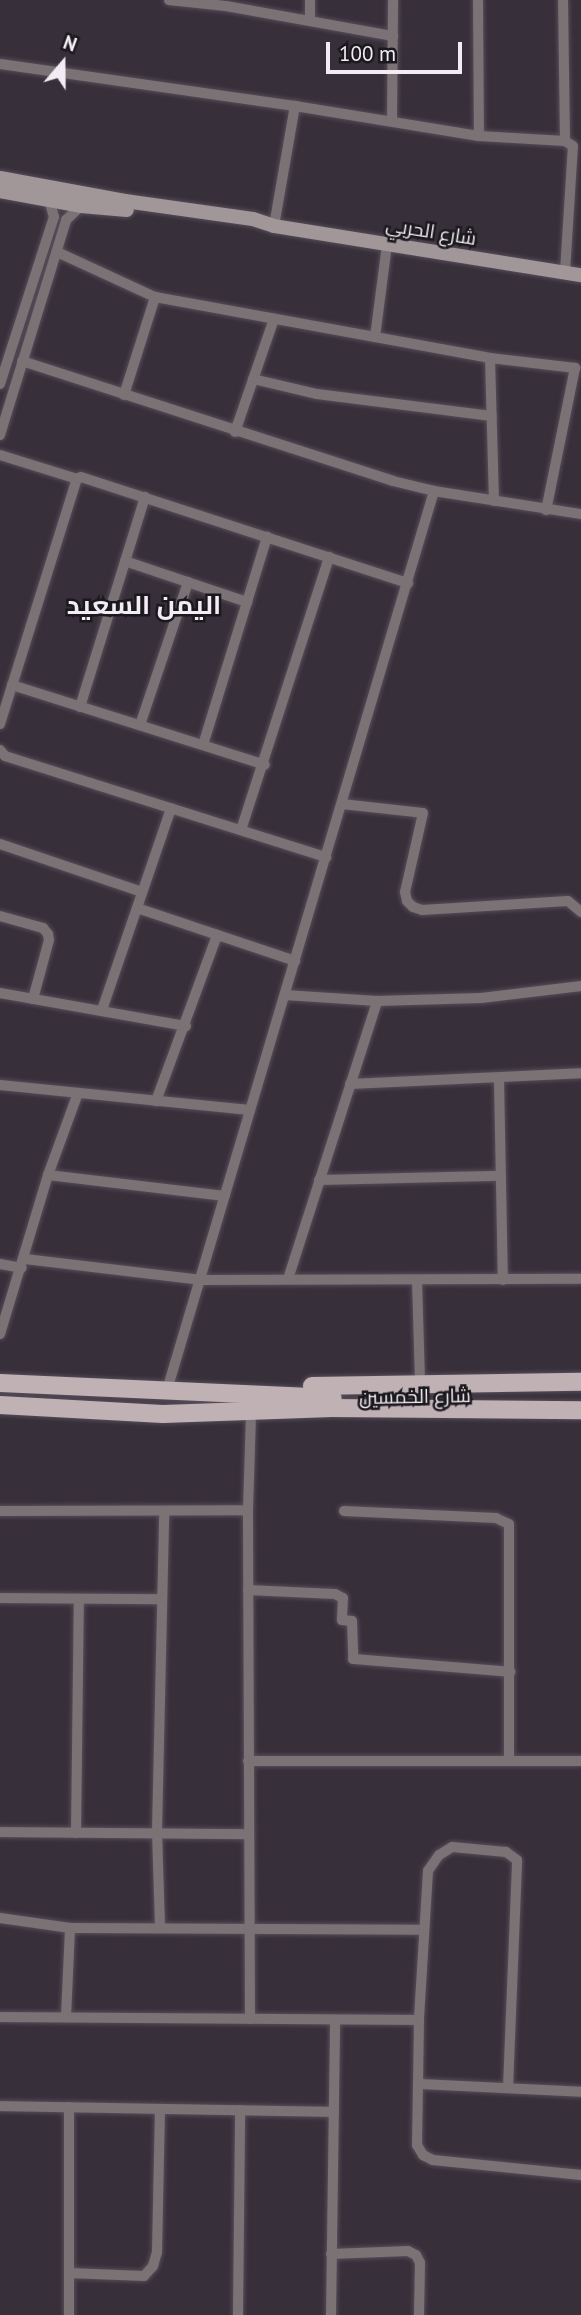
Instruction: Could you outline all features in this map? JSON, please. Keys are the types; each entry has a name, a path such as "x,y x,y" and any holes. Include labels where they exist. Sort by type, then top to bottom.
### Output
{"main road":[{"name":"شارع الخمسين","path":"251,1394 292,1387 581,1382"},
{"name":"شارع الخمسين","path":"0,1383 251,1394 332,1403 581,1409"},
{"name":"شارع الخمسين","path":"0,1405 163,1414 251,1413 332,1403 581,1399"},
{"name":"شارع الخمسين","path":"251,1413 292,1421 581,1415"}],"street":[{"path":"169,0 226,3 393,36"},
{"path":"310,0 310,21"},
{"path":"392,121 393,0"},
{"path":"478,0 479,136"},
{"path":"563,0 565,141"},
{"path":"0,64 295,106 479,136 565,141 573,146 565,272"},
{"path":"274,226 295,106"},
{"name":"شارع الحربي","path":"0,178 125,201 253,219 274,226 581,275"},
{"name":"شارع الحربي","path":"0,191 81,206 251,228 274,226"},
{"path":"0,384 54,217 49,200"},
{"path":"0,435 66,220 81,206"},
{"path":"54,217 66,220"},
{"path":"375,337 387,244"},
{"path":"57,253 155,297 490,358 575,368 546,510"},
{"path":"124,395 155,297"},
{"path":"235,432 274,319"},
{"path":"490,358 494,501"},
{"path":"22,361 235,432 433,491 581,514"},
{"path":"253,379 317,394 492,415"},
{"path":"0,455 145,497 408,583"},
{"path":"0,724 77,479"},
{"path":"167,1390 408,583 433,491"},
{"path":"80,706 145,497"},
{"path":"203,746 267,537"},
{"path":"241,830 265,765 329,557"},
{"path":"125,561 247,602"},
{"path":"139,725 188,582"},
{"path":"12,685 265,765"},
{"path":"0,750 5,756 326,858"},
{"path":"342,804 423,813 405,892 407,901 413,907 422,910 568,901 581,912"},
{"path":"102,1010 171,808"},
{"path":"0,844 142,892"},
{"path":"137,908 295,961"},
{"path":"0,916 43,928 48,934 49,940 33,999"},
{"path":"156,1101 186,1026 217,935"},
{"path":"285,995 377,1001 481,998 581,986"},
{"path":"0,993 186,1026"},
{"path":"288,1279 377,1001"},
{"path":"350,1084 581,1073"},
{"path":"499,1079 503,1280"},
{"path":"0,1085 250,1110"},
{"path":"0,1334 48,1175 78,1093"},
{"path":"48,1175 225,1196"},
{"path":"319,1180 501,1176"},
{"path":"0,1264 200,1280 581,1279"},
{"path":"417,1280 420,1384"},
{"path":"250,2019 248,1510 251,1413"},
{"path":"0,1511 248,1510"},
{"path":"160,1927 157,1831 163,1511"},
{"path":"344,1511 496,1518 509,1524 509,1761"},
{"path":"248,1590 335,1594 343,1598 342,1620 352,1621 353,1659 510,1672"},
{"path":"0,1598 161,1599"},
{"path":"76,1833 79,1599"},
{"path":"248,1762 581,1761"},
{"path":"0,1832 157,1831 248,1834"},
{"path":"508,2088 517,1860 506,1852 452,1847 439,1855 428,1871 419,2020 417,2145 423,2155 433,2160 581,2175"},
{"path":"0,1918 70,1928 248,1926 423,1930"},
{"path":"66,2017 70,1928"},
{"path":"0,2017 419,2020"},
{"path":"331,2315 335,2020"},
{"path":"420,2084 581,2092"},
{"path":"0,2106 334,2112"},
{"path":"69,2107 69,2315"},
{"path":"69,2273 144,2276 153,2266 157,2252 160,2109"},
{"path":"238,2315 240,2110"},
{"path":"331,2254 408,2251 416,2255 420,2263 419,2315"}],"district":[{"name":"اليمن السعيد","path":"144,605"}]}
